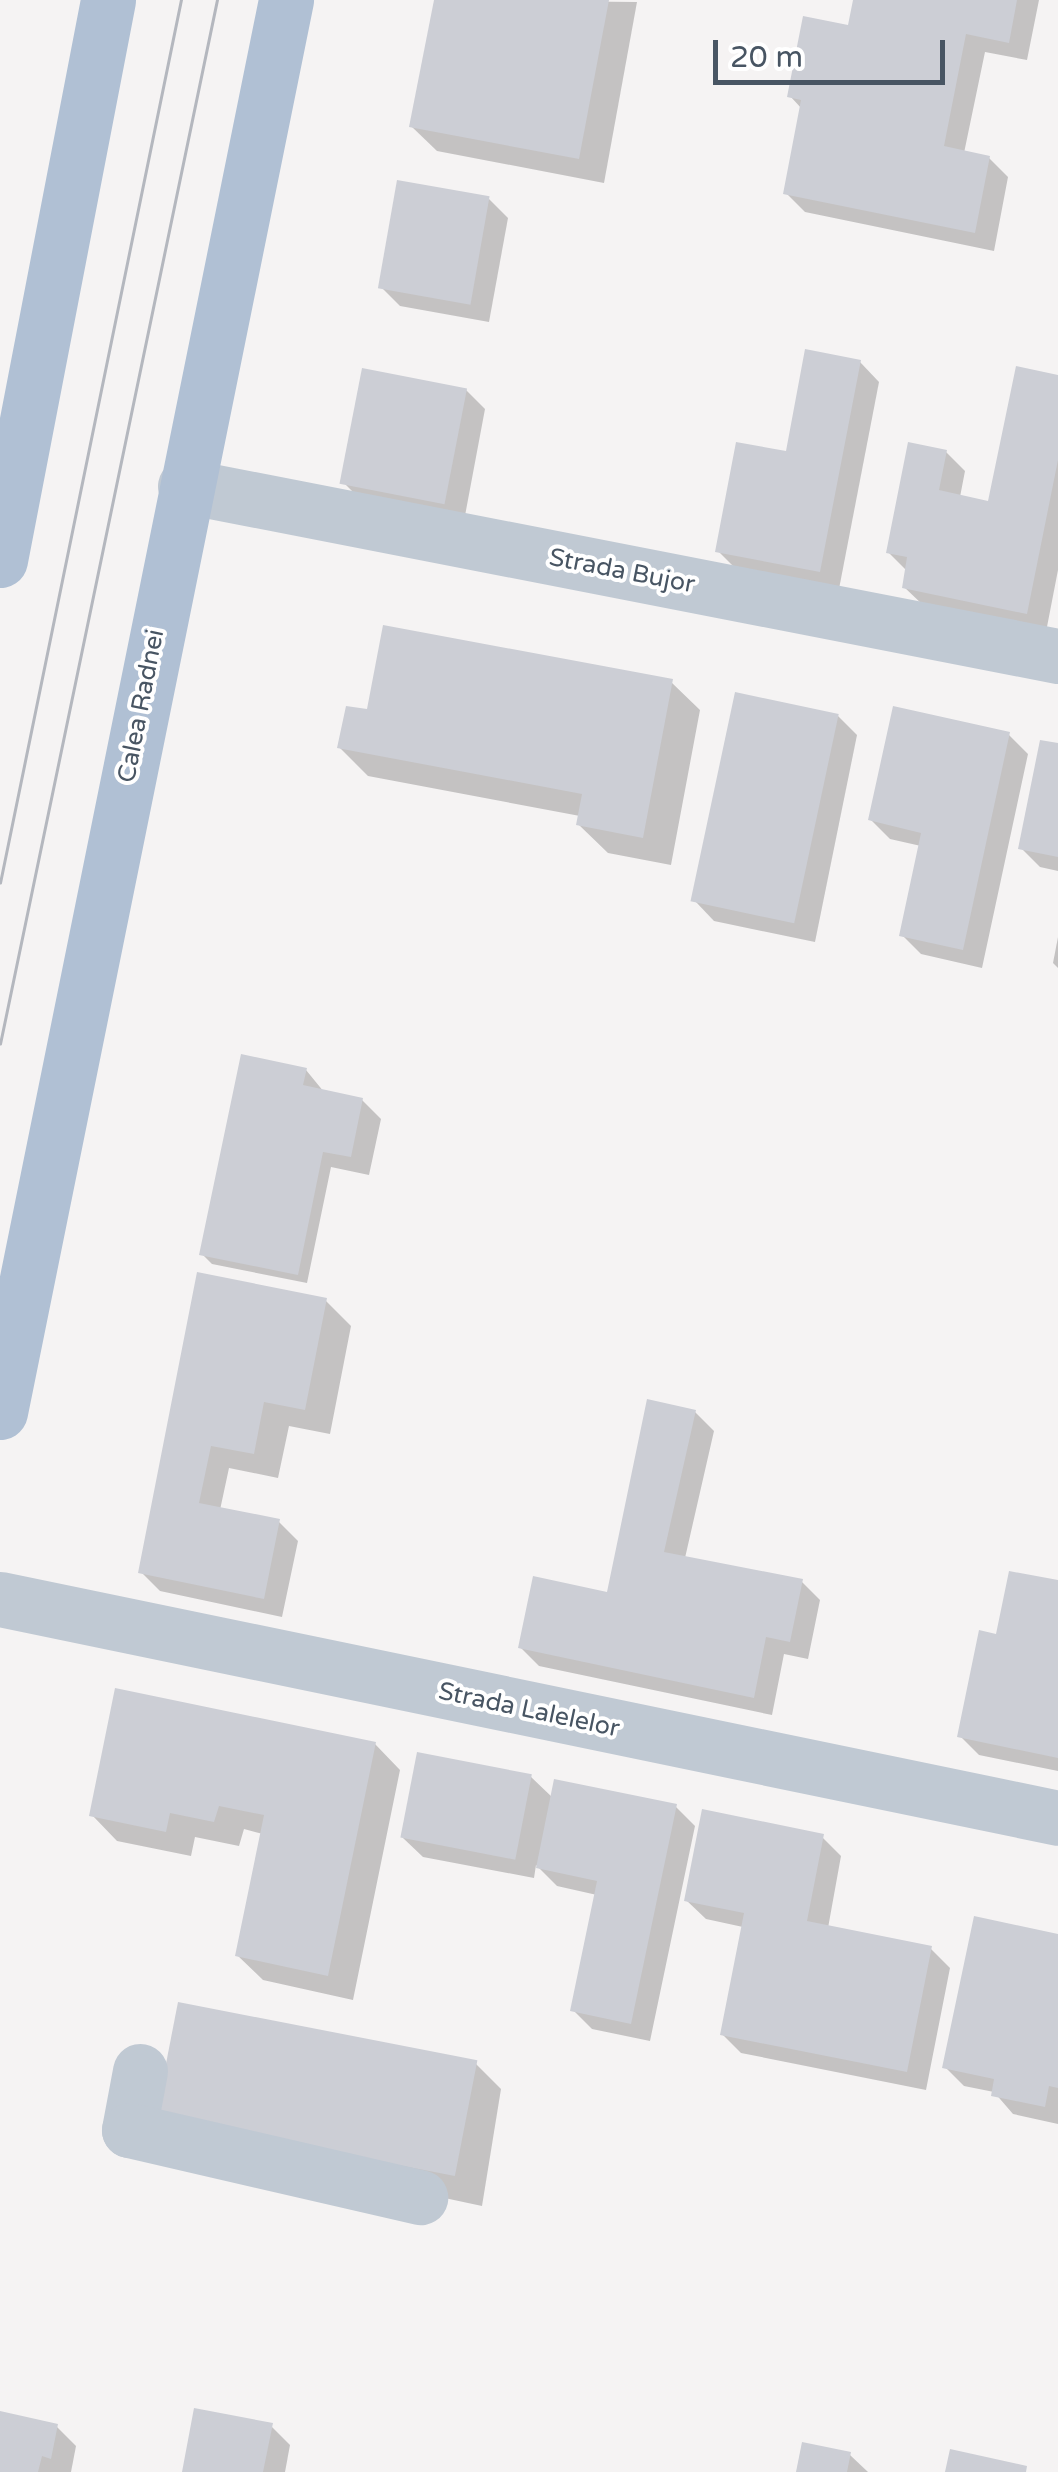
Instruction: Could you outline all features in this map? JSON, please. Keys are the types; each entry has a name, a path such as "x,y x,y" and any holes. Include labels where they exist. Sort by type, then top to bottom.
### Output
{"main road":[{"path":"0,560 108,0"},
{"name":"Calea Radnei","path":"0,1412 286,0"}],"street":[{"name":"Strada Bujor","path":"186,486 1058,656"},
{"name":"Strada Lalelelor","path":"0,1598 1058,1818"},
{"path":"140,2071 129,2130 420,2197"}],"building":[{"path":"434,0 609,0 579,159 409,127"},
{"path":"853,0 1017,0 1009,43 966,34 944,146 990,156 975,233 783,194 801,100 787,97 803,16 848,25"},
{"path":"397,180 490,196 470,305 378,288"},
{"path":"805,349 861,360 820,572 715,552 736,442 786,451"},
{"path":"1016,366 1058,375 1058,460 1027,614 902,588 907,557 886,553 908,442 947,450 939,490 988,501"},
{"path":"362,368 467,388 445,504 339,484"},
{"path":"383,625 673,679 643,838 576,825 582,794 337,748 346,706 367,709"},
{"path":"735,692 839,714 794,923 691,901"},
{"path":"893,706 1010,732 963,950 899,936 921,833 868,820"},
{"path":"1040,740 1058,743 1058,857 1018,849"},
{"path":"241,1054 307,1068 303,1085 363,1098 351,1157 323,1152 298,1275 199,1255"},
{"path":"197,1272 327,1298 305,1410 264,1402 254,1454 211,1446 199,1503 280,1519 264,1599 138,1573"},
{"path":"647,1399 696,1410 664,1552 803,1579 790,1642 766,1637 754,1698 518,1648 533,1576 607,1592"},
{"path":"1009,1571 1058,1580 1058,1758 957,1737 979,1630 996,1634"},
{"path":"115,1688 376,1742 328,1976 235,1956 264,1815 219,1806 214,1822 170,1813 166,1832 89,1816"},
{"path":"417,1752 532,1774 515,1860 400,1837"},
{"path":"554,1779 677,1804 631,2024 570,2011 597,1881 536,1868"},
{"path":"702,1809 824,1834 807,1921 932,1946 907,2072 720,2035 744,1913 684,1901"},
{"path":"974,1916 1058,1934 1058,2088 1049,2086 1045,2107 991,2096 994,2079 942,2068"},
{"path":"178,2002 477,2060 455,2176 155,2118"},
{"path":"194,2408 273,2423 263,2472 182,2472"},
{"path":"0,2411 58,2424 51,2459 42,2456 38,2472 0,2472"},
{"path":"802,2442 851,2452 847,2472 796,2472"},
{"path":"950,2449 1027,2466 1026,2472 945,2472"}],"tram line":[{"path":"0,883 181,0"},
{"path":"0,1044 217,0"}]}
